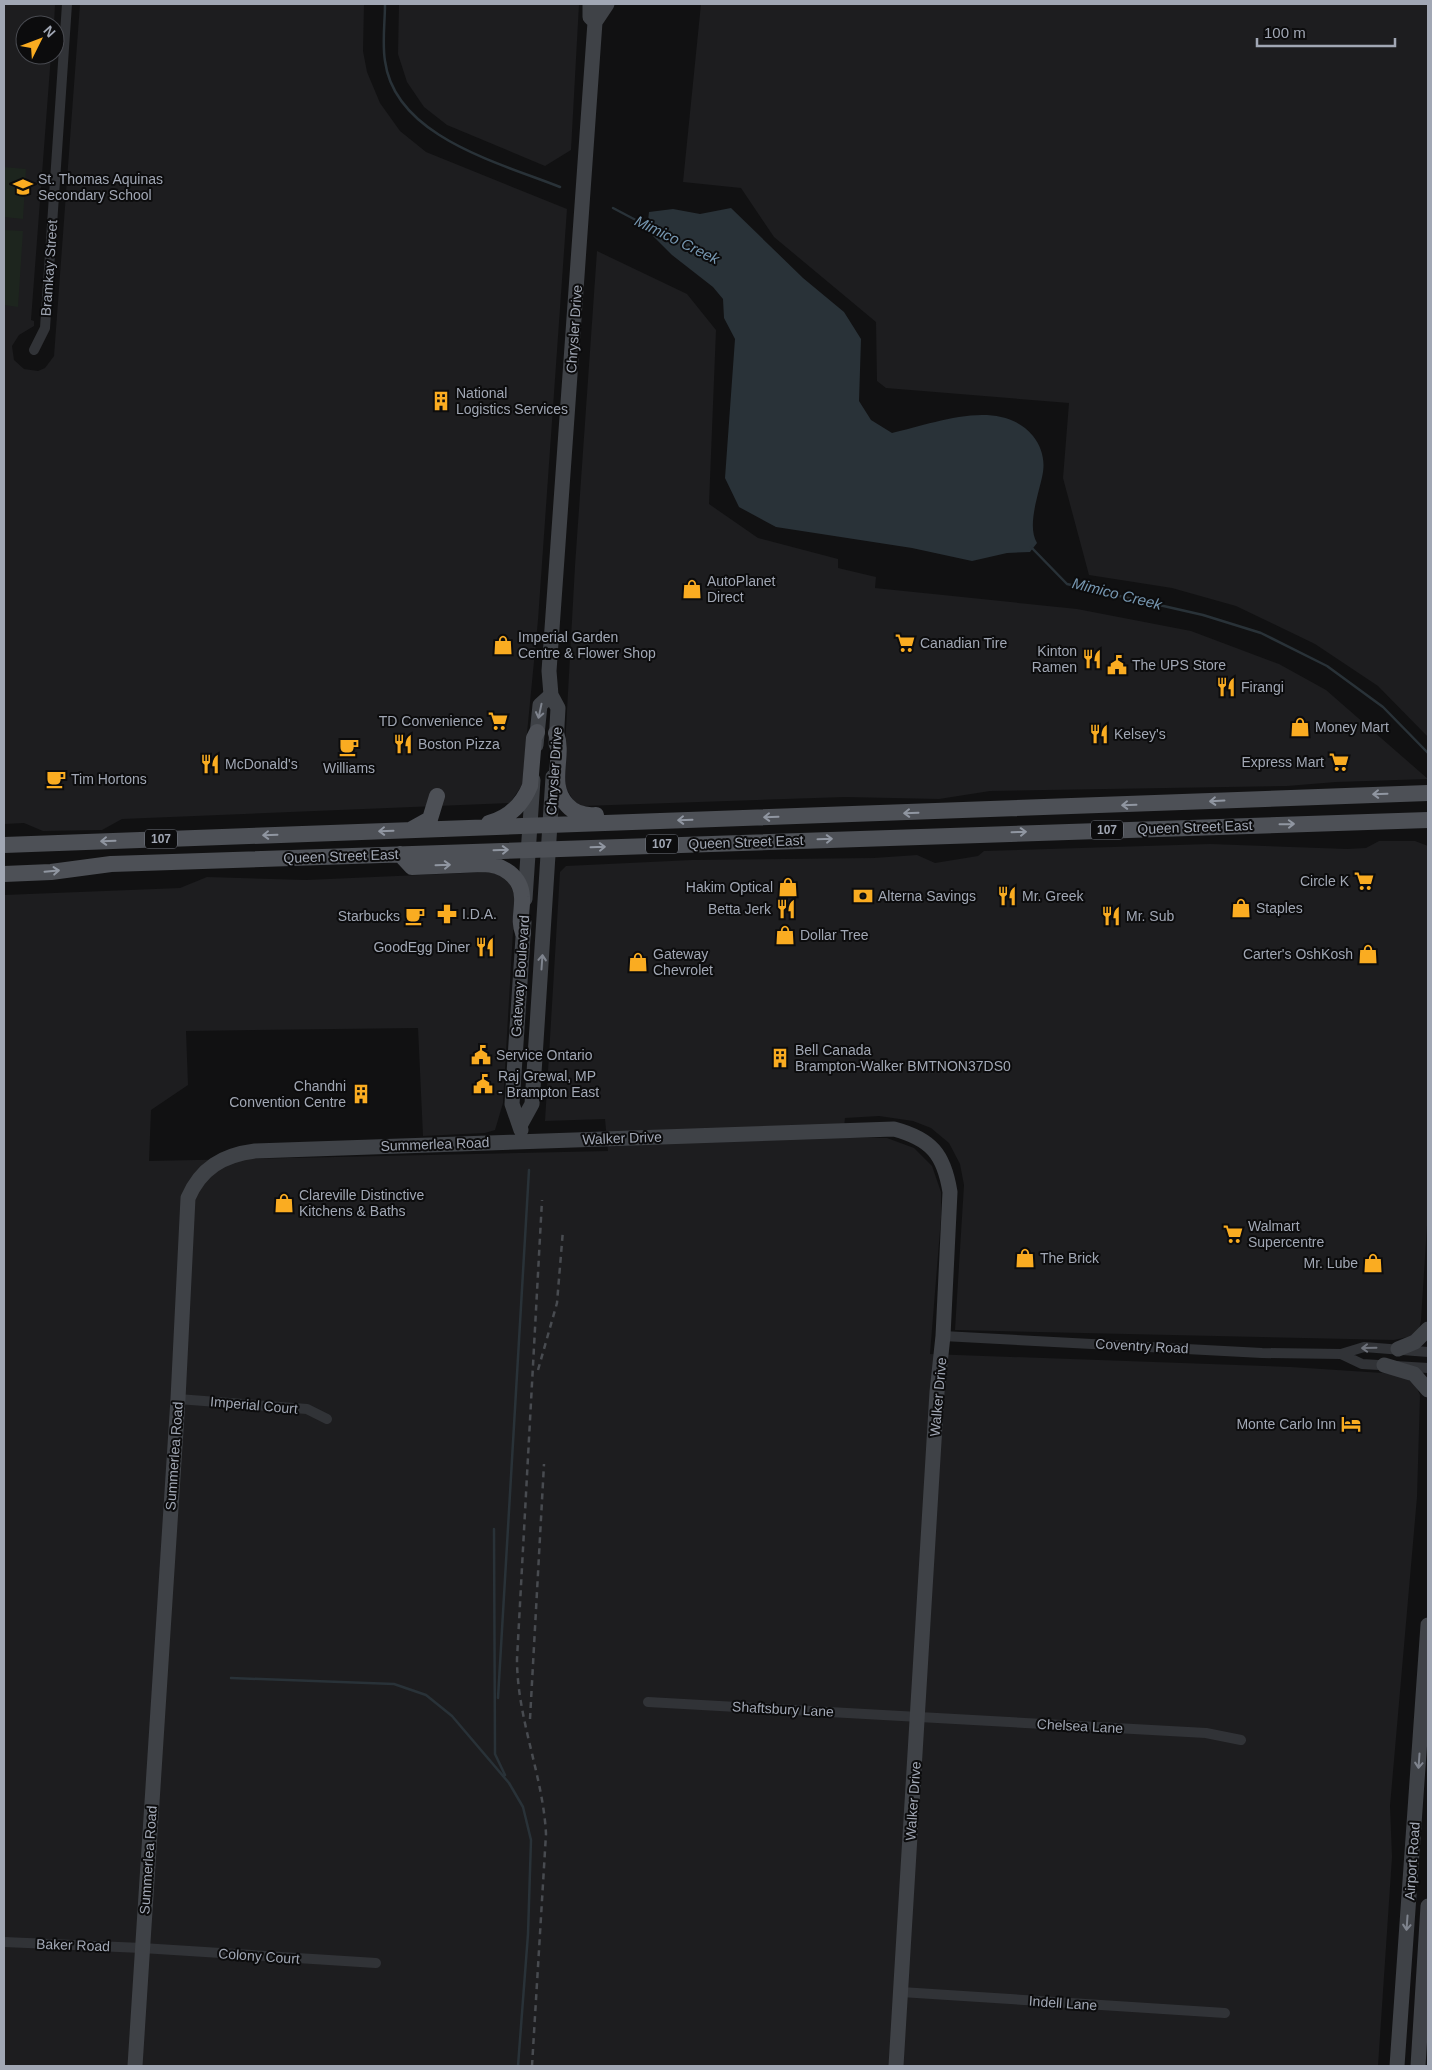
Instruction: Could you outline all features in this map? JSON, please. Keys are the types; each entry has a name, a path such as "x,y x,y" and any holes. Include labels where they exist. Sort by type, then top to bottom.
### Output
{"main road":[{"path":"409,830 430,820 437,796 446,821 452,828 482,824 507,816 520,803 530,786 534,738 537,732"},
{"path":"556,733 559,739 556,787 568,806 583,815 635,814 643,822"},
{"name":"Queen Street East","path":"4,845 1428,793"},
{"path":"1410,820 1428,834"},
{"name":"Queen Street East","path":"4,874 51,872 111,864 1428,820"},
{"path":"400,854 412,866 493,864 506,870 521,890 520,926 523,933"}],"street":[{"name":"Bramkay Street","path":"34,350 44,328 67,4"},
{"name":"Chrysler Drive","path":"590,4 590,17 595,22"},
{"name":"Chrysler Drive","path":"549,848 558,708 551,695 550,671 553,609 564,485 595,22 607,4"},
{"name":"Chrysler Drive","path":"530,826 540,705 551,695"},
{"name":"Gateway Boulevard","path":"521,1141 521,1124 512,1104 530,826"},
{"name":"Gateway Boulevard","path":"521,1124 532,1104 549,848"},
{"name":"Walker Drive","path":"521,1141 894,1129 909,1133 926,1141 937,1152 947,1173 950,1192 943,1336 937,1392 896,2066"},
{"name":"Summerlea Road","path":"135,2066 178,1399 188,1198 194,1184 217,1162 233,1154 255,1151 521,1141"},
{"path":"1398,1349 1416,1342 1428,1329"},
{"name":"Coventry Road","path":"943,1336 1262,1353 1341,1354 1364,1347 1428,1352"},
{"name":"Coventry Road","path":"1341,1354 1362,1364 1428,1368"},
{"path":"1384,1365 1409,1371 1419,1378 1428,1390"},
{"name":"Imperial Court","path":"178,1399 306,1409 327,1419"},
{"name":"Airport Road","path":"1397,2066 1428,1625"},
{"name":"Shaftsbury Lane","path":"648,1702 918,1716"},
{"name":"Chelsea Lane","path":"918,1716 1206,1733 1241,1740"},
{"name":"Airport Road","path":"1418,2066 1428,1906"},
{"name":"Baker Road","path":"4,1942 142,1948"},
{"name":"Colony Court","path":"142,1948 376,1963"},
{"name":"Indell Lane","path":"901,1992 1225,2013"}],"shaded area":[{"path":"4,4 55,4 54,15 15,15 15,65 50,65 31,320 34,321 34,326 19,335 12,346 14,360 24,369 38,371 45,368 54,356 80,4 364,4 363,51 367,72 380,103 400,131 426,152 567,209 538,620 522,785 510,803 122,819 102,830 43,831 24,823 4,824"},
{"path":"399,4 579,4 571,150 545,166 447,125 424,107 407,82 398,54"},
{"path":"701,4 1428,4 1428,737 1378,686 1315,644 1236,606 1172,588 1089,575 1063,478 1069,403 886,388 877,381 876,322 774,237 741,188 683,182"},
{"path":"4,167 26,169 23,219 4,217"},
{"path":"4,230 23,231 18,307 4,305"},
{"path":"597,251 687,294 716,330 709,504 758,538 838,559 838,568 876,577 875,588 1077,609 1191,631 1279,664 1326,690 1428,779 1336,782 1287,786 990,791 939,799 845,797 583,806 575,803 563,783 575,566"},
{"path":"1379,841 1415,841 1428,846 1428,1210 1421,1320 1419,1330 1412,1336 1394,1340 955,1330 964,1185 960,1164 949,1143 931,1128 913,1121 879,1116 845,1118 843,1138 887,1138 914,1148 932,1166 941,1192 941,1218 930,1354 1291,1367 1398,1374 1415,1384 1420,1395 1417,1497 1390,1806 1392,1857 1378,2066 4,2066 4,895 180,888 207,877 306,880 488,872 500,875 510,884 515,897 503,1103 495,1130 485,1133 423,1136 418,1028 186,1031 188,1085 151,1110 149,1161 608,1151 605,1119 545,1121 560,872 566,866 692,860 874,858 917,855 935,863 978,856 984,851 1210,844 1347,849 1366,848"}],"water":[{"path":"731,208 803,278 844,312 861,339 859,401 871,420 892,433 946,419 985,415 1003,417 1019,424 1033,436 1042,453 1043,472 1033,518 1034,536 1037,543 1030,552 1007,553 972,561 912,548 776,527 739,507 725,478 735,339 724,318 723,299 713,287 672,255 647,230 649,212 673,209 700,214"}],"waterway":[{"name":"Mimico Creek","path":"385,4 385,61 393,87 408,109 429,128 454,144 481,157 560,187"},
{"name":"Mimico Creek","path":"613,208 649,227"},
{"name":"Mimico Creek","path":"1031,547 1067,584 1203,615 1261,633 1327,666 1383,707 1428,753"},
{"path":"498,1698 529,1170"},
{"path":"494,1529 495,1754 505,1775"},
{"path":"231,1678 394,1684 426,1695 452,1716 509,1783 523,1807 531,1840 528,1934 518,2066"}],"railway":[{"path":"532,2066 546,1834 540,1790 521,1703 517,1659 542,1200"},
{"path":"538,1370 557,1303 563,1230"},
{"path":"530,1719 544,1464"}],"place":[{"name":"St. Thomas Aquinas Secondary School","path":"23,187"},
{"name":"National Logistics Services","path":"441,401"},
{"name":"AutoPlanet Direct","path":"692,589"},
{"name":"Canadian Tire","path":"905,643"},
{"name":"Imperial Garden Centre & Flower Shop","path":"503,645"},
{"name":"Kinton Ramen","path":"1092,659"},
{"name":"The UPS Store","path":"1117,665"},
{"name":"Firangi","path":"1226,687"},
{"name":"TD Convenience","path":"498,721"},
{"name":"Money Mart","path":"1300,727"},
{"name":"Kelsey's","path":"1099,734"},
{"name":"Boston Pizza","path":"403,744"},
{"name":"Williams","path":"349,747"},
{"name":"Express Mart","path":"1339,762"},
{"name":"McDonald's","path":"210,764"},
{"name":"Tim Hortons","path":"56,779"},
{"name":"Circle K","path":"1364,881"},
{"name":"Hakim Optical","path":"788,887"},
{"name":"Alterna Savings","path":"863,896"},
{"name":"Mr. Greek","path":"1007,896"},
{"name":"Staples","path":"1241,908"},
{"name":"Betta Jerk","path":"786,909"},
{"name":"I.D.A.","path":"447,914"},
{"name":"Starbucks","path":"415,916"},
{"name":"Mr. Sub","path":"1111,916"},
{"name":"Dollar Tree","path":"785,935"},
{"name":"GoodEgg Diner","path":"485,947"},
{"name":"Carter's OshKosh","path":"1368,954"},
{"name":"Gateway Chevrolet","path":"638,962"},
{"name":"Service Ontario","path":"481,1055"},
{"name":"Bell Canada Brampton-Walker BMTNON37DS0","path":"780,1058"},
{"name":"Raj Grewal, MP - Brampton East","path":"483,1084"},
{"name":"Chandni Convention Centre","path":"361,1094"},
{"name":"Clareville Distinctive Kitchens & Baths","path":"284,1203"},
{"name":"Walmart Supercentre","path":"1233,1234"},
{"name":"The Brick","path":"1025,1258"},
{"name":"Mr. Lube","path":"1373,1263"},
{"name":"Monte Carlo Inn","path":"1351,1424"}]}
